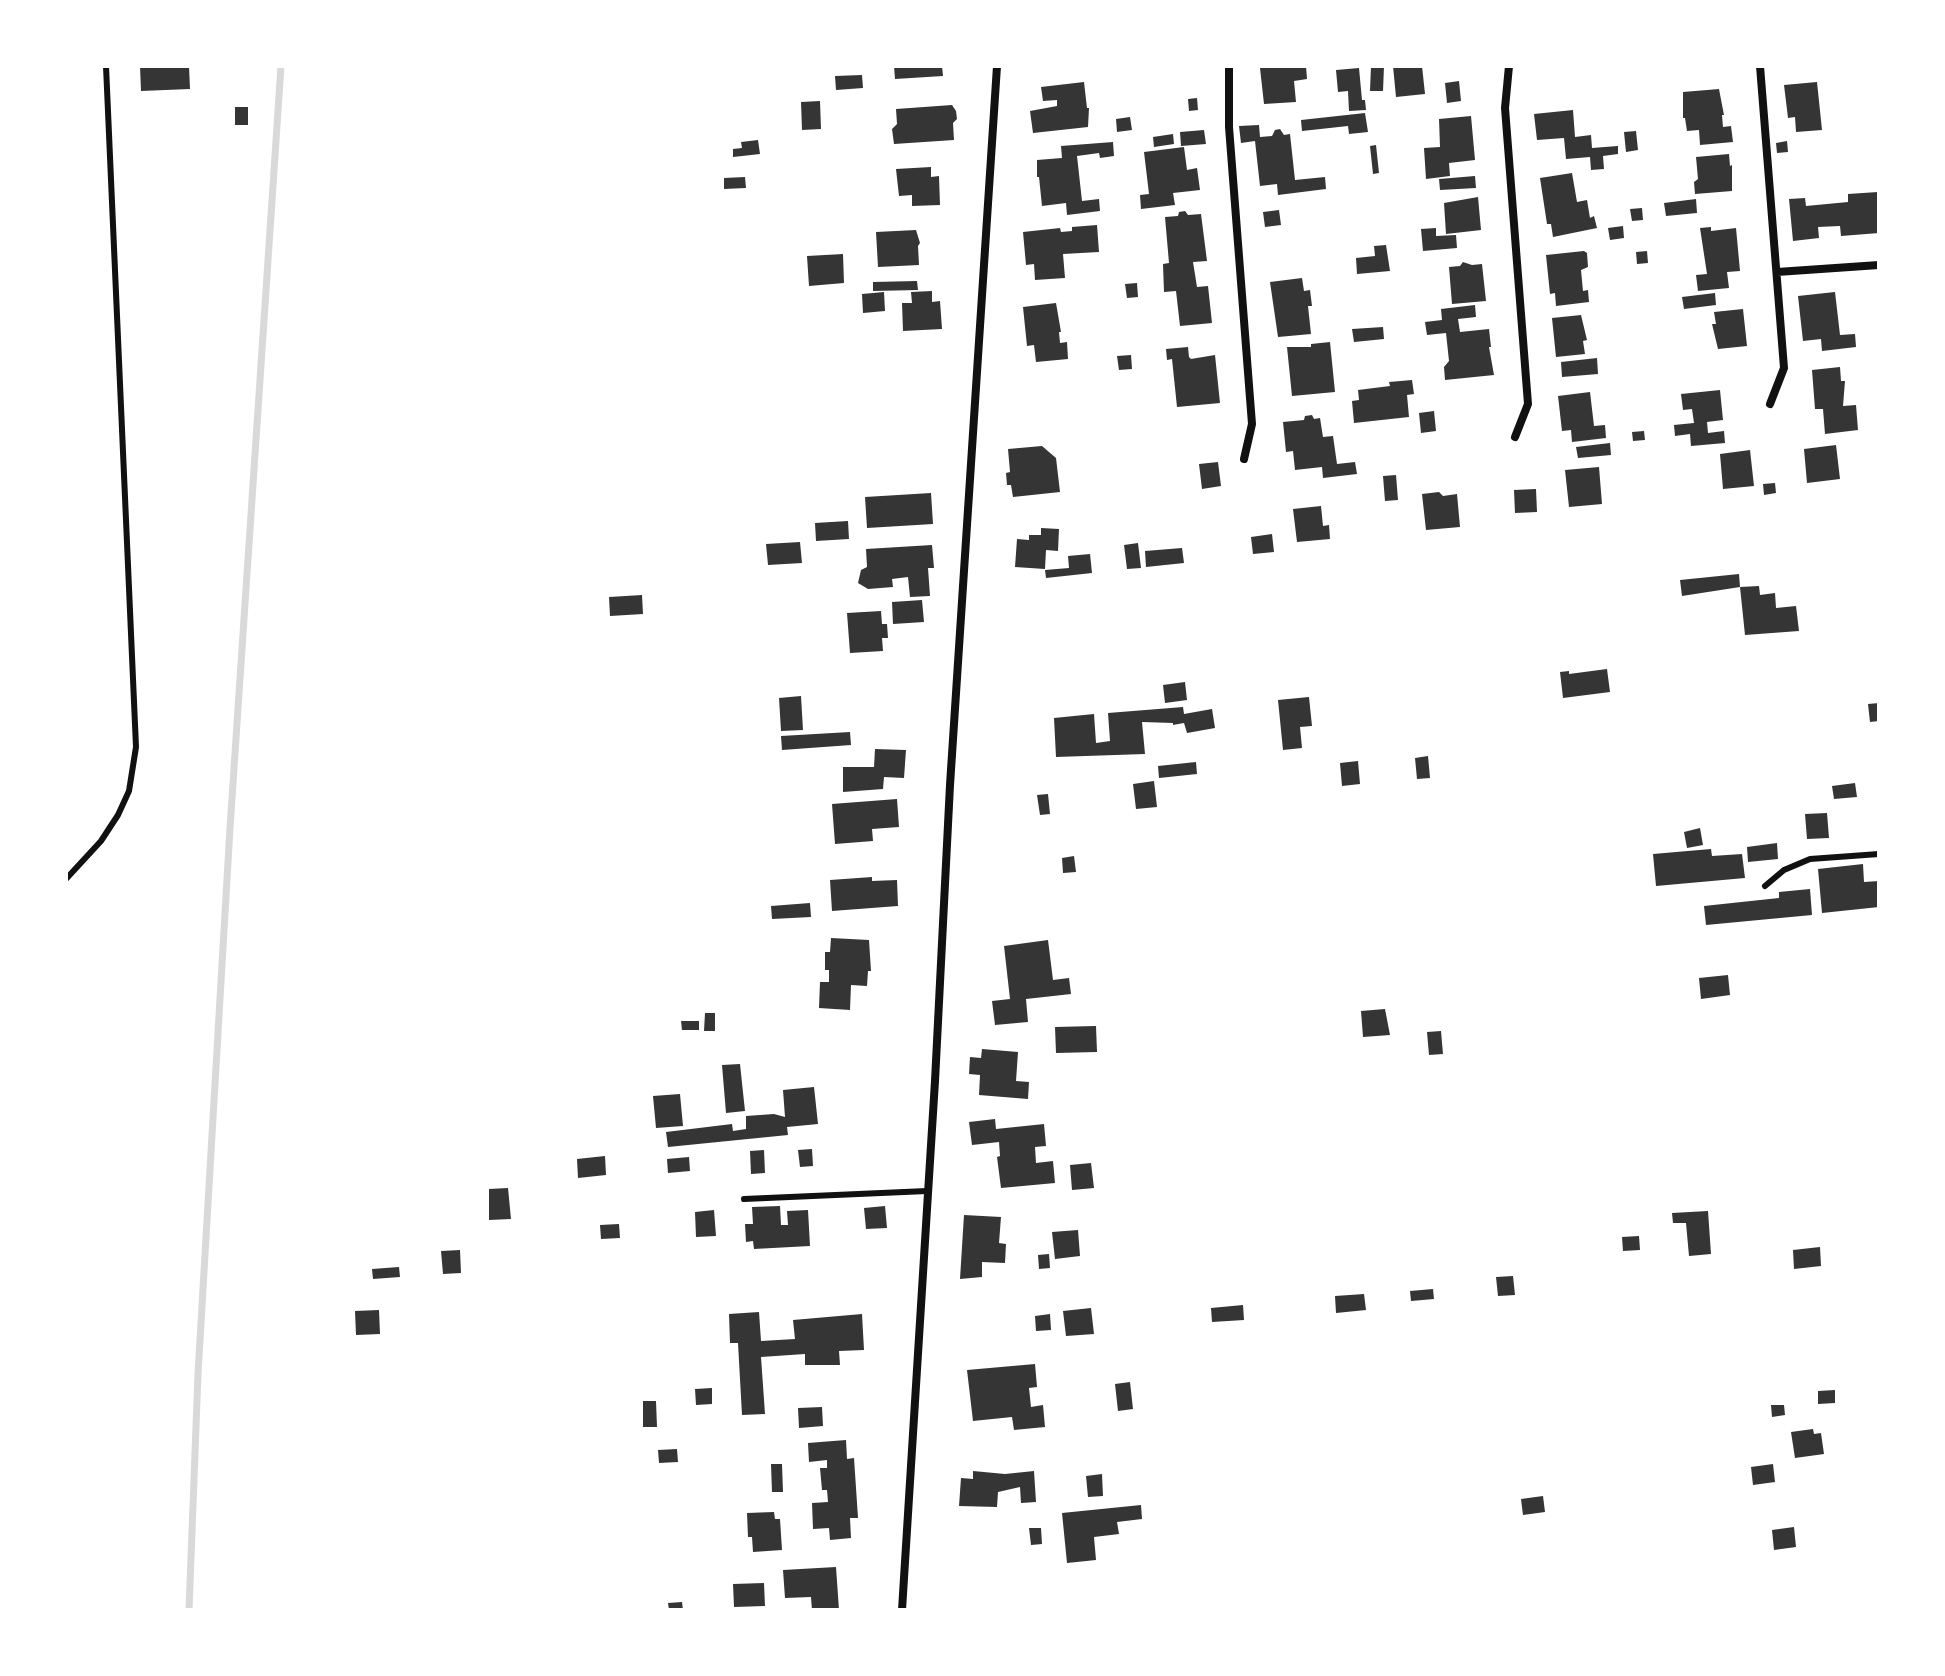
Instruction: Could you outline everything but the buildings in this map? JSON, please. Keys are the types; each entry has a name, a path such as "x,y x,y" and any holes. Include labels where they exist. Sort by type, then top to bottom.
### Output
{"street":[{"path":"902,1610 950,785 997,66"},
{"path":"1229,66 1229,127 1252,424 1244,459"},
{"path":"1509,66 1505,108 1528,404 1515,437"},
{"path":"1760,66 1784,368 1770,404"},
{"path":"1777,272 1879,265"}],"lane":[{"path":"66,879 101,841 118,815 129,791 136,747 106,66"},
{"path":"1765,886 1784,870 1810,859 1879,854"},
{"path":"744,1199 927,1191"}],"waterway":[{"path":"189,1610 198,1374 230,828 281,66"}]}
